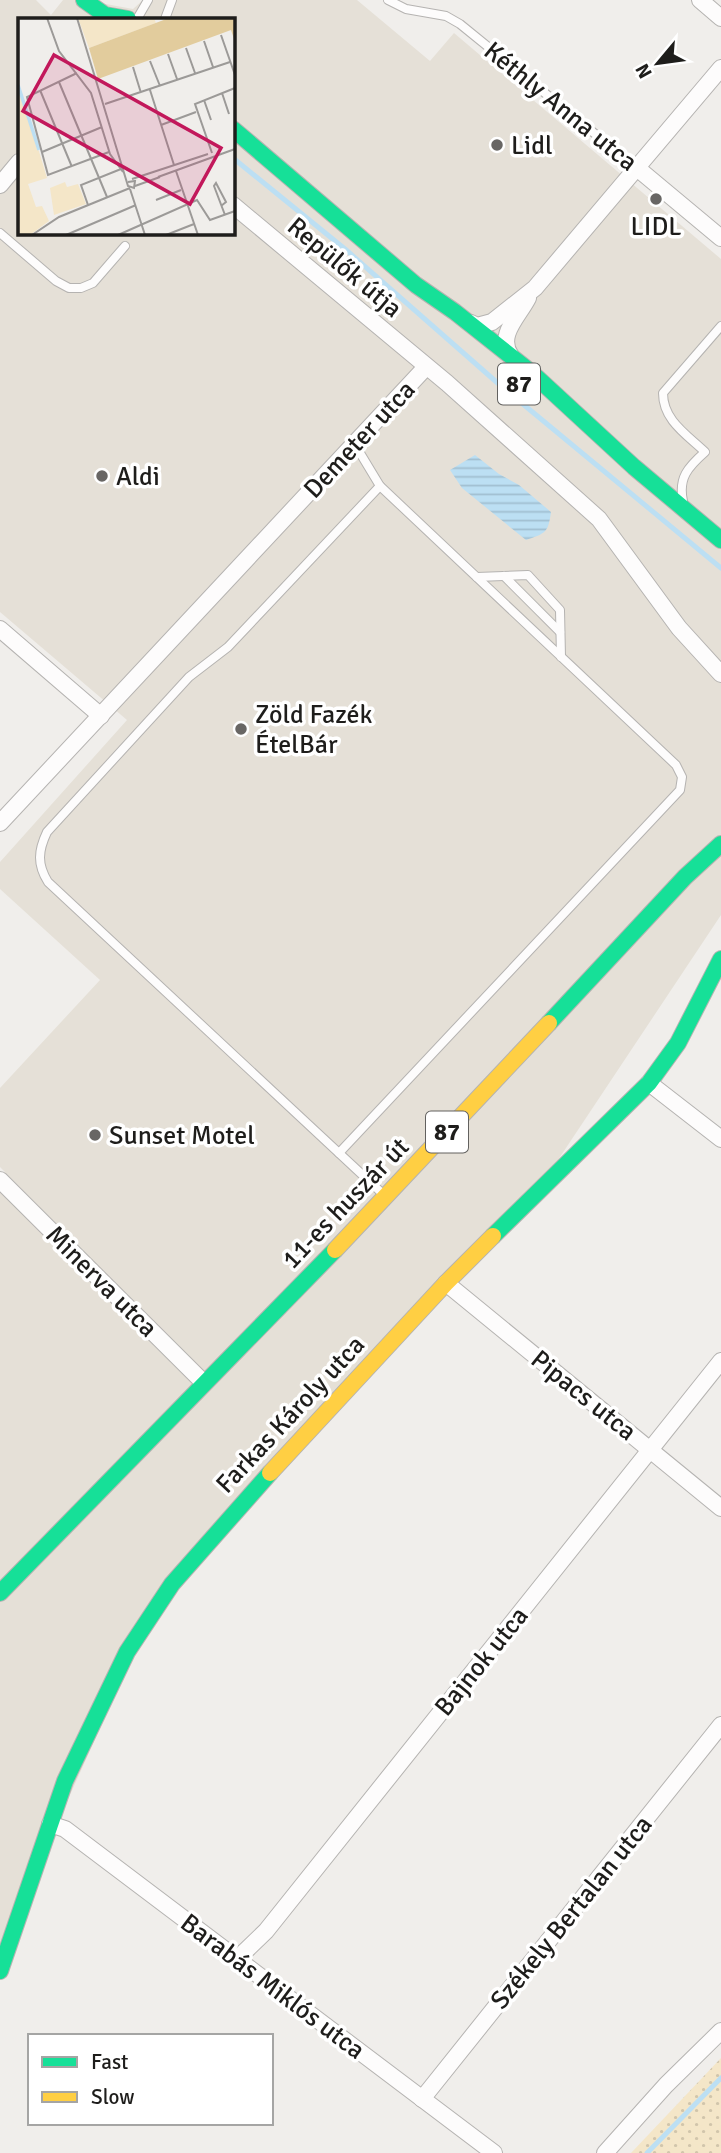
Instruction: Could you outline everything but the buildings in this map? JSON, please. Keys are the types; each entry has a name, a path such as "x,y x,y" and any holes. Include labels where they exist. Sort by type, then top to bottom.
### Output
{"main road":[{"path":"84,0 105,15 122,18"},
{"path":"67,2 80,18"},
{"name":"Repülők útja","path":"235,132 416,285 464,319 516,375 597,431 634,467"},
{"name":"Repülők útja","path":"416,285 429,304 447,322 516,375 620,462 634,467"},
{"name":"87","path":"634,467 721,540"},
{"name":"11-es huszár út","path":"0,1593 386,1197 685,877 721,844"},
{"name":"Farkas Károly utca","path":"0,1971 65,1781 127,1652 172,1584 234,1511 446,1283 649,1083 678,1043 721,959"}],"street":[{"path":"700,0 721,18"},
{"path":"516,375 507,350 506,337 535,288 721,68"},
{"path":"0,185 18,163"},
{"name":"Kéthly Anna utca","path":"637,168 721,238"},
{"name":"Repülők útja","path":"234,206 426,367"},
{"path":"464,319 477,326 492,322 535,288"},
{"name":"Demeter utca","path":"0,823 426,367 600,519 679,628 721,674"},
{"path":"0,629 101,716"},
{"path":"649,1083 721,1139"},
{"name":"Minerva utca","path":"0,1180 204,1383"},
{"name":"Pipacs utca","path":"446,1283 721,1508"},
{"name":"Bajnok utca","path":"237,1959 266,1931 721,1361"},
{"name":"Székely Bertalan utca","path":"422,2099 721,1725"},
{"name":"Barabás Miklós utca","path":"50,1824 65,1829 494,2153"},
{"path":"605,2153 666,2085 721,2031"}],"lane":[{"path":"138,18 148,0"},
{"path":"165,18 172,0"},
{"name":"Kéthly Anna utca","path":"388,0 406,9 446,16 460,24 637,168"},
{"path":"0,233 56,281 69,288 80,288 93,283 125,246"},
{"path":"686,510 680,488 683,475 705,452 669,418 663,407 663,393 721,326"},
{"path":"339,1153 680,790 682,777 676,765 380,486 354,443"},
{"path":"380,486 228,646 189,677 109,764 47,832 41,844 39,858 41,870 48,882 386,1197"},
{"path":"477,577 528,575 560,610 561,656"},
{"path":"504,576 560,632"}],"shaded area":[{"path":"0,0 36,0 51,15 63,0 84,0 133,9 143,0 357,0 430,61 454,33 721,259 721,915 556,1163 167,1579 0,1951 0,1177 5,1172 0,1167 0,1088 100,980 0,889 0,862 127,720 0,612"},
{"path":"721,2058 721,2153 631,2153"}],"water":[{"path":"475,455 499,474 519,485 551,512 545,531 526,540 462,488 450,470"}],"waterway":[{"path":"234,159 345,249 501,386"},
{"path":"518,400 721,568"},
{"path":"647,2153 721,2078"}],"traffic: fast":[{"path":"84,0 105,15 122,18"},
{"path":"234,130 416,285 532,373 634,467 721,540"},
{"path":"549,1023 685,877 721,844"},
{"path":"493,1236 649,1083 678,1043 721,959"},
{"path":"0,1593 335,1250"},
{"path":"0,1971 65,1781 127,1652 172,1584 270,1473"}],"traffic: slow":[{"path":"335,1250 549,1023"},
{"path":"270,1473 493,1236"}],"place":[{"name":"Lidl","path":"497,145"},
{"name":"LIDL","path":"656,199"},
{"name":"Aldi","path":"102,476"},
{"name":"Zöld Fazék ÉtelBár","path":"241,729"},
{"name":"Sunset Motel","path":"95,1135"}]}
